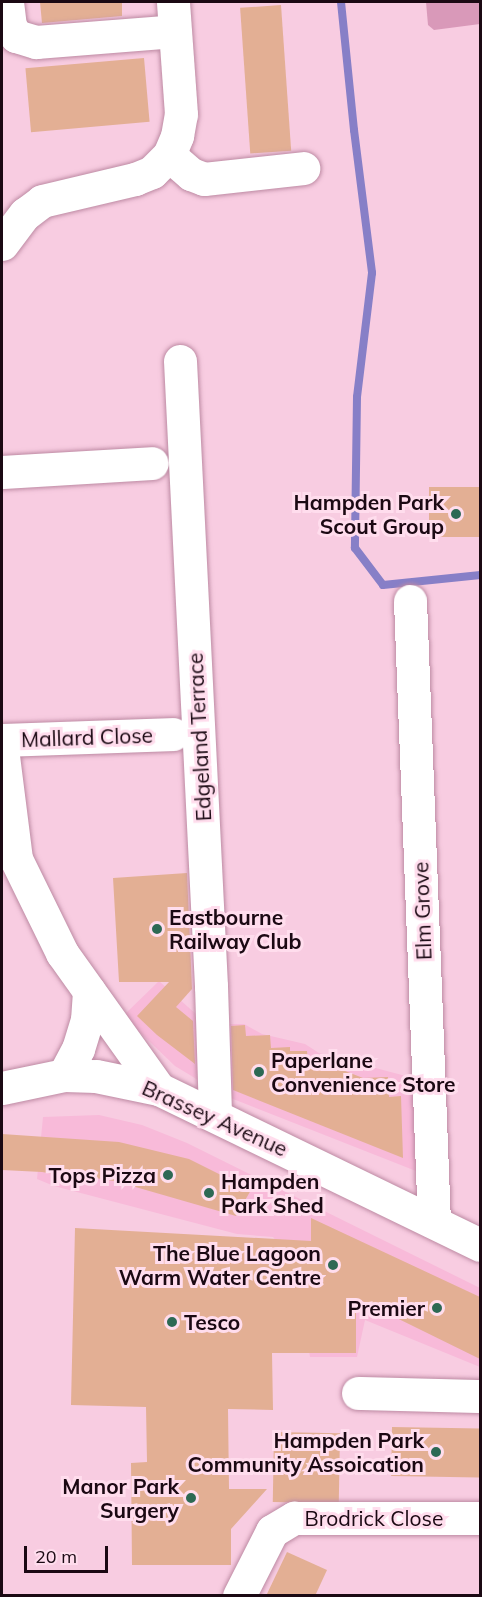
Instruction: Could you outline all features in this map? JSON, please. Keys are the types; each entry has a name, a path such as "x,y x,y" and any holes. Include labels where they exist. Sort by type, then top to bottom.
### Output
{"street":[{"path":"4,234 24,214 42,201 135,179 153,172 169,155 177,136 181,114 174,16 79,41 36,42 16,36 10,26 7,2"},
{"path":"169,155 190,174 204,179 303,168"},
{"name":"Edgeland Terrace","path":"180,361 212,986 215,1114"},
{"path":"2,472 152,463"},
{"name":"Elm Grove","path":"410,601 434,1222"},
{"name":"Mallard Close","path":"2,740 173,734"},
{"path":"2,748 16,860 62,953 159,1089"},
{"path":"64,1075 78,1048 87,1020 89,991"},
{"name":"Brassey Avenue","path":"2,1088 64,1075 117,1079 159,1089 215,1114 434,1222 477,1240"},
{"path":"357,1394 480,1396"},
{"name":"Brodrick Close","path":"239,1596 272,1531 294,1518 480,1518"}],"shaded area":[{"path":"426,2 480,2 480,24 434,30 428,25"},
{"path":"159,981 207,1024 244,1024 262,1034 305,1044 319,1053 417,1079 416,1171 223,1095 175,1066 123,1016"},
{"path":"99,1115 142,1125 187,1143 480,1288 480,1367 365,1320 357,1357 310,1357 292,1258 273,1237 237,1234 54,1186 37,1179 43,1117"}],"building":[{"path":"40,2 122,2 122,16 42,23"},
{"path":"281,5 291,151 250,154 240,8"},
{"path":"144,58 150,122 31,132 25,68"},
{"name":"Hampden Park Scout Group","path":"429,487 480,487 480,537 429,537"},
{"name":"Eastbourne Railway Club","path":"187,873 192,989 176,1007 193,1021 195,1064 157,1035 137,1016 169,982 119,982 113,878"},
{"path":"245,1025 246,1036 270,1035 271,1048 290,1047 290,1051 307,1051 308,1063 340,1061 340,1069 363,1078 388,1077 389,1097 401,1096 403,1158 233,1090 231,1026"},
{"path":"2,1134 119,1142 189,1159 251,1190 236,1216 132,1186 132,1184 71,1174 70,1177 42,1172 2,1170"},
{"path":"311,1218 480,1297 480,1359 356,1298 356,1353 272,1353 273,1410 228,1409 229,1489 267,1489 231,1529 231,1565 132,1565 131,1463 147,1462 146,1407 71,1405 75,1228 311,1241"},
{"name":"Hampden Park Community Assoication","path":"392,1427 480,1429 479,1478 391,1476"},
{"path":"274,1432 340,1433 339,1503 273,1502"},
{"path":"287,1552 327,1570 315,1596 266,1596"}],"waterway":[{"path":"341,2 372,273 357,397 355,548 383,585 480,575"}],"place":[{"name":"Hampden Park Scout Group","path":"456,514"},
{"name":"Eastbourne Railway Club","path":"157,929"},
{"name":"Paperlane Convenience Store","path":"259,1072"},
{"name":"Tops Pizza","path":"168,1175"},
{"name":"Hampden Park Shed","path":"209,1193"},
{"name":"The Blue Lagoon Warm Water Centre","path":"333,1265"},
{"name":"Premier","path":"437,1308"},
{"name":"Tesco","path":"172,1322"},
{"name":"Hampden Park Community Assoication","path":"436,1452"},
{"name":"Manor Park Surgery","path":"191,1498"}]}
